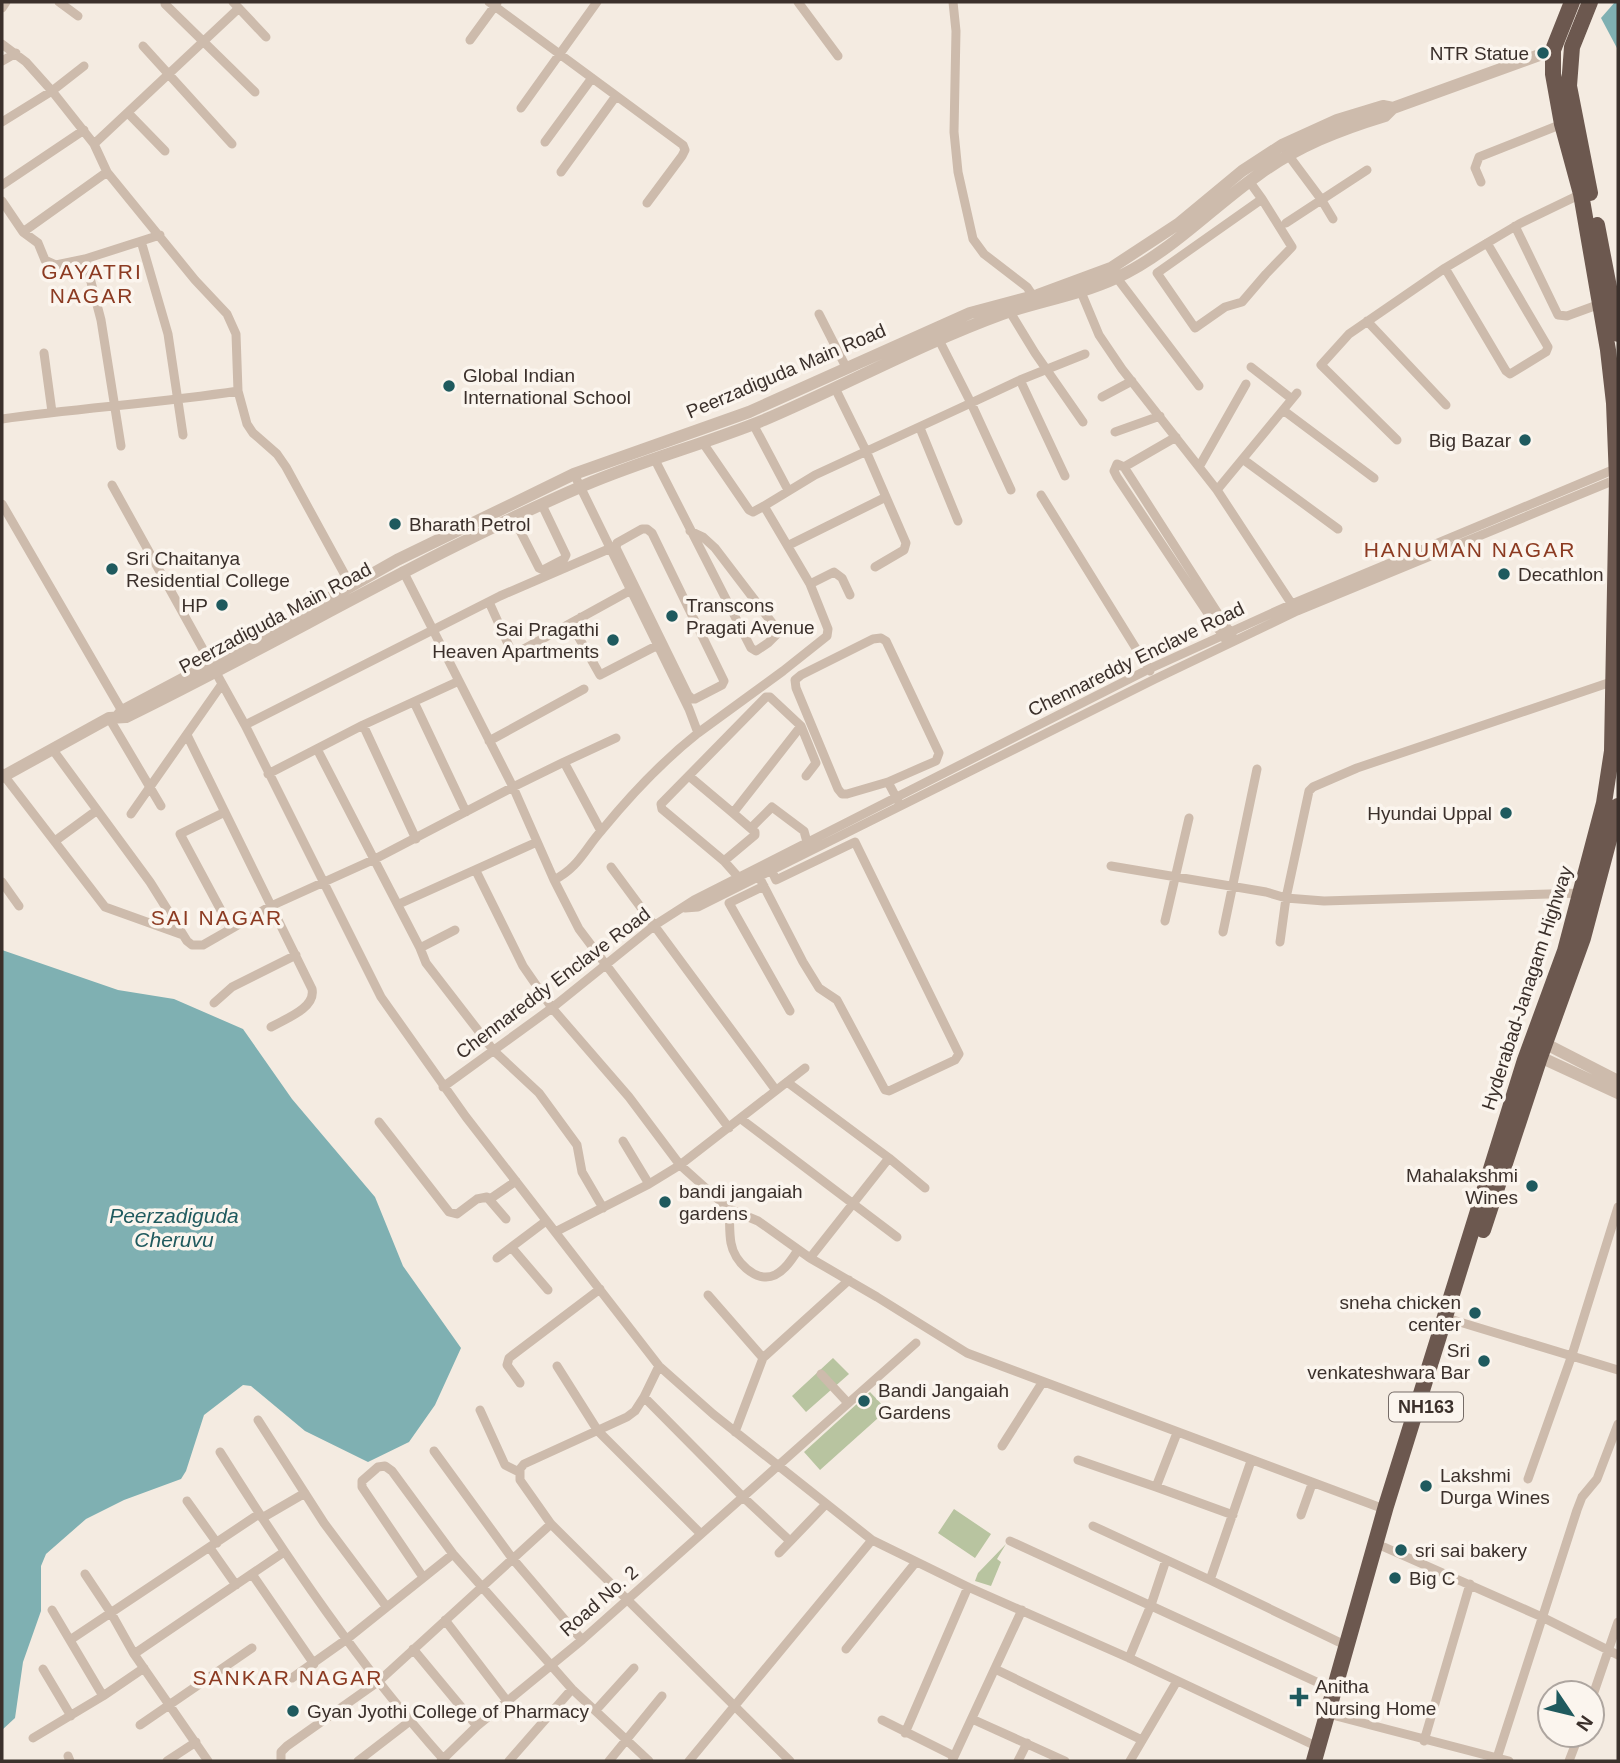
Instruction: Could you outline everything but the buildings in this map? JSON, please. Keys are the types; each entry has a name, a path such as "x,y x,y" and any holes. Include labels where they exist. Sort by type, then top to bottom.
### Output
{"highway":[{"name":"Hyderabad-Janagam Highway","path":"1417,1421 1584,938 1612,751 1616,474 1614,403 1605,308 1553,74 1553,50 1572,2"},
{"name":"Hyderabad-Janagam Highway","path":"1590,2 1572,47 1569,86 1614,286 1605,308 1618,334"},
{"name":"Hyderabad-Janagam Highway","path":"1319,1757 1334,1690 1525,1059 1565,951 1581,893 1594,872 1618,806"},
{"name":"Hyderabad-Janagam Highway","path":"1319,1757 1336,1716 1384,1547 1389,1510"}],"street":[{"path":"2,8 6,2"},
{"path":"59,2 78,16"},
{"path":"521,108 597,2"},
{"path":"798,2 838,56"},
{"path":"953,2 957,41 954,132 958,172 973,239 984,254 1037,298"},
{"path":"470,40 494,3 683,145 685,150 647,203"},
{"path":"165,4 255,92"},
{"path":"94,144 205,42 236,5 267,37"},
{"path":"2,44 16,53 52,91 94,144 107,172 232,323 238,350 238,391 247,424 286,467 351,586"},
{"path":"143,46 232,144"},
{"name":"Peerzadiguda Main Road","path":"2,775 116,715 126,717 216,674 327,606 542,505 577,480 703,443 753,424 939,340 1111,268 1178,224 1242,171 1337,120 1383,106 1393,108 1553,50"},
{"path":"2,61 16,53"},
{"path":"2,122 52,91 84,66"},
{"path":"545,142 592,78"},
{"path":"561,173 616,96"},
{"path":"128,113 165,151"},
{"path":"1481,182 1475,168 1479,157 1562,124"},
{"path":"2,185 84,130"},
{"path":"1285,150 1333,219"},
{"name":"Peerzadiguda Main Road","path":"327,606 351,586 397,560 577,480 749,412 970,313 1037,298 1081,292 1117,278 1179,239 1285,150"},
{"path":"1286,223 1367,170"},
{"path":"23,232 107,172"},
{"path":"1250,181 1262,199 1292,247 1242,302 1225,307 1195,328 1157,273 1262,199"},
{"path":"1397,440 1321,365 1349,334 1446,268 1515,226 1581,194"},
{"path":"2,201 23,232 38,243 45,260 56,265 85,259 160,235"},
{"path":"1515,226 1558,314 1567,316 1605,308"},
{"path":"141,241 168,334 183,435"},
{"path":"1446,268 1506,372 1510,374 1515,371 1546,352 1548,347 1487,243"},
{"path":"85,259 101,320 121,446"},
{"path":"1117,278 1199,386"},
{"path":"1081,292 1099,335 1217,490 1295,608"},
{"path":"1010,312 1083,422"},
{"path":"819,314 847,369"},
{"path":"1367,321 1446,405"},
{"path":"939,340 1012,490"},
{"path":"44,353 52,412"},
{"path":"703,443 753,512 788,490 866,451 1020,380 1085,355"},
{"path":"1217,490 1294,396 1251,367"},
{"path":"1020,380 1065,476"},
{"path":"1102,397 1132,381"},
{"path":"1199,467 1246,384"},
{"path":"835,388 906,543 906,547 875,568"},
{"path":"2,419 238,391"},
{"path":"1283,410 1374,478"},
{"path":"1115,432 1160,416"},
{"path":"753,424 788,490"},
{"path":"920,428 958,521"},
{"path":"1124,467 1176,437"},
{"path":"654,458 690,531 751,648 756,651 777,634 776,628 715,548 703,537 690,531"},
{"path":"1244,460 1338,529"},
{"path":"1149,516 1133,502 1114,471 1119,464 1136,485 1149,516 1229,639"},
{"name":"Chennareddy Enclave Road","path":"898,801 1154,679 1295,608 1616,474"},
{"path":"244,725 489,603 614,546 642,529 652,533 724,681 722,685 695,699 688,695 616,548 614,546 577,480"},
{"path":"112,485 244,725 381,996 443,1087 659,1366 735,1432 872,1540 968,1587 1177,1681 1319,1757"},
{"path":"1126,491 1136,485"},
{"path":"1041,495 1154,679"},
{"path":"1133,502 1142,496"},
{"path":"789,545 886,497"},
{"path":"2,504 116,715 149,788 161,806"},
{"path":"513,517 539,568 543,570 564,559 566,555 542,505"},
{"path":"554,880 568,873 631,798 698,733 827,636 828,629 810,584 764,506"},
{"path":"614,546 631,590 698,733"},
{"path":"403,571 513,787 579,929 729,1128"},
{"path":"810,584 834,572 842,578 850,595"},
{"path":"489,603 513,655 631,590"},
{"path":"582,617 589,629 578,636 600,675 658,645"},
{"path":"881,638 886,641 939,753 936,761 888,782 847,794 838,789 795,680 873,639 881,638"},
{"name":"Chennareddy Enclave Road","path":"443,1087 552,1008 655,925 685,908 698,907 741,880 1149,669 1229,639"},
{"path":"131,814 187,735 216,674"},
{"path":"268,774 363,725 459,681"},
{"path":"1280,942 1286,898 1309,794 1313,787 1357,768 1614,681"},
{"path":"489,741 584,689"},
{"path":"741,880 724,861 660,807 766,697 801,726 816,763 806,776"},
{"path":"414,702 466,812"},
{"path":"363,725 416,839"},
{"path":"733,813 801,726"},
{"path":"187,735 312,989 312,1001 271,1027"},
{"path":"53,750 150,882 184,935 192,945 203,945 271,906 375,859 513,787 616,738"},
{"path":"317,749 399,904 426,963 494,1051 539,1093 577,1145 582,1172 603,1208"},
{"path":"565,762 601,831"},
{"path":"1223,932 1257,769"},
{"path":"2,775 106,907 184,935"},
{"path":"689,776 751,828 755,835 724,861"},
{"path":"888,782 898,801"},
{"path":"751,828 772,807 804,831 807,842"},
{"path":"55,842 96,811"},
{"path":"225,812 180,834 231,929"},
{"path":"1165,921 1189,818"},
{"name":"Chennareddy Enclave Road","path":"769,866 807,842 853,824"},
{"path":"399,904 537,842"},
{"path":"757,872 803,962 819,988 837,1000 885,1090 889,1091 954,1060 959,1054 855,842 776,880 769,866"},
{"path":"1111,866 1266,892 1286,898 1324,901 1581,893"},
{"path":"611,867 775,1089"},
{"path":"476,871 523,967 552,1008 629,1097 680,1165 729,1209 758,1222 810,1258 967,1353 1312,1484 1389,1510"},
{"path":"2,882 19,906"},
{"path":"764,886 729,903 790,1011"},
{"path":"420,948 455,930"},
{"path":"214,1003 232,988 296,954"},
{"path":"1543,1051 1618,1080"},
{"path":"1543,1051 1618,1093"},
{"path":"557,1231 680,1165 805,1068"},
{"path":"787,1082 890,1158 925,1188"},
{"path":"741,1119 851,1205 897,1237"},
{"path":"379,1122 449,1212 457,1214 482,1197 490,1199 506,1219"},
{"path":"623,1141 649,1184"},
{"path":"810,1258 890,1158"},
{"path":"490,1199 516,1181"},
{"path":"729,1209 734,1253 743,1266 754,1273 763,1276 776,1274 798,1250"},
{"path":"1528,1479 1572,1355 1618,1210"},
{"path":"497,1258 546,1221"},
{"path":"512,1248 548,1290"},
{"path":"735,1432 763,1358 849,1280"},
{"path":"520,1383 508,1365 509,1358 600,1289"},
{"path":"708,1295 763,1358"},
{"path":"1453,1320 1618,1370"},
{"name":"Road No. 2","path":"443,1761 477,1726 582,1640 916,1343"},
{"path":"558,1366 598,1431 701,1534"},
{"path":"659,1366 635,1411 598,1431 524,1464 519,1472 520,1480 551,1524 790,1761"},
{"path":"821,1374 848,1403"},
{"path":"1002,1446 1042,1383"},
{"path":"644,1397 790,1541"},
{"path":"480,1410 505,1465 519,1472"},
{"path":"258,1420 324,1523 387,1606"},
{"path":"1497,1758 1581,1497 1597,1479 1618,1424"},
{"path":"1156,1487 1177,1433"},
{"path":"434,1451 512,1558 582,1640"},
{"path":"220,1452 284,1552 347,1639 443,1761"},
{"path":"1078,1460 1233,1515"},
{"path":"1210,1580 1251,1461"},
{"path":"423,1577 362,1487 362,1480 383,1466 392,1471 453,1554 572,1689 649,1761"},
{"path":"1301,1516 1312,1484"},
{"path":"70,1640 214,1545 305,1493"},
{"path":"187,1501 236,1585"},
{"path":"779,1553 825,1504"},
{"path":"281,1761 281,1752 286,1746 379,1681 551,1524"},
{"path":"1093,1526 1347,1646"},
{"path":"688,1761 872,1540"},
{"path":"1010,1541 1334,1690"},
{"path":"1384,1547 1542,1617 1614,1653"},
{"path":"134,1654 284,1552"},
{"path":"292,1678 347,1639 453,1554"},
{"path":"1129,1658 1166,1560"},
{"path":"845,1649 916,1562"},
{"path":"85,1574 134,1654 208,1761"},
{"path":"252,1574 314,1664"},
{"path":"1424,1741 1470,1584"},
{"path":"905,1733 968,1587"},
{"path":"52,1610 103,1696"},
{"path":"882,1720 953,1759 1022,1610"},
{"path":"446,1620 507,1702"},
{"path":"1601,1679 1614,1653 1618,1622"},
{"path":"140,1725 252,1648"},
{"path":"413,1649 477,1726"},
{"path":"33,1738 144,1668"},
{"path":"596,1710 634,1668"},
{"path":"43,1669 71,1716"},
{"path":"995,1669 1142,1740"},
{"path":"1130,1761 1177,1681"},
{"path":"509,1761 572,1689"},
{"path":"609,1761 663,1696"},
{"path":"1336,1716 1509,1761"},
{"path":"972,1719 1065,1761"},
{"path":"358,1761 410,1721"},
{"path":"167,1761 195,1742"},
{"path":"1018,1761 1027,1743"}],"green space":[{"path":"833,1358 849,1374 806,1412 792,1396"},
{"path":"870,1392 887,1410 820,1470 804,1452"},
{"path":"954,1509 991,1534 975,1558 938,1533"},
{"path":"1006,1544 997,1559 1001,1562 991,1586 975,1581 978,1573"}],"water":[{"path":"1618,2 1618,50 1601,18"},
{"name":"Peerzadiguda Cheruvu","path":"2,950 118,990 174,999 243,1029 292,1099 375,1197 403,1266 461,1348 435,1405 409,1442 368,1462 305,1431 251,1386 243,1385 204,1415 181,1479 124,1500 86,1519 46,1554 41,1566 41,1611 23,1662 15,1718 2,1730"}],"place":[{"name":"NTR Statue","path":"1543,53"},
{"name":"Global Indian International School","path":"449,386"},
{"name":"Big Bazar","path":"1525,440"},
{"name":"Bharath Petrol","path":"395,524"},
{"name":"Sri Chaitanya Residential College","path":"112,569"},
{"name":"Decathlon","path":"1504,574"},
{"name":"HP","path":"222,605"},
{"name":"Transcons Pragati Avenue","path":"672,616"},
{"name":"Sai Pragathi Heaven Apartments","path":"613,640"},
{"name":"Hyundai Uppal","path":"1506,813"},
{"name":"Mahalakshmi Wines","path":"1532,1186"},
{"name":"bandi jangaiah gardens","path":"665,1202"},
{"name":"sneha chicken center","path":"1475,1313"},
{"name":"Sri venkateshwara Bar","path":"1484,1361"},
{"name":"Bandi Jangaiah Gardens","path":"864,1401"},
{"name":"Lakshmi Durga Wines","path":"1426,1486"},
{"name":"sri sai bakery","path":"1401,1550"},
{"name":"Big C","path":"1395,1578"},
{"name":"Anitha Nursing Home","path":"1299,1697"},
{"name":"Gyan Jyothi College of Pharmacy","path":"293,1711"}],"district":[{"name":"GAYATRI NAGAR","path":"92,283"},
{"name":"HANUMAN NAGAR","path":"1470,549"},
{"name":"SAI NAGAR","path":"217,917"},
{"name":"SANKAR NAGAR","path":"288,1677"}]}
